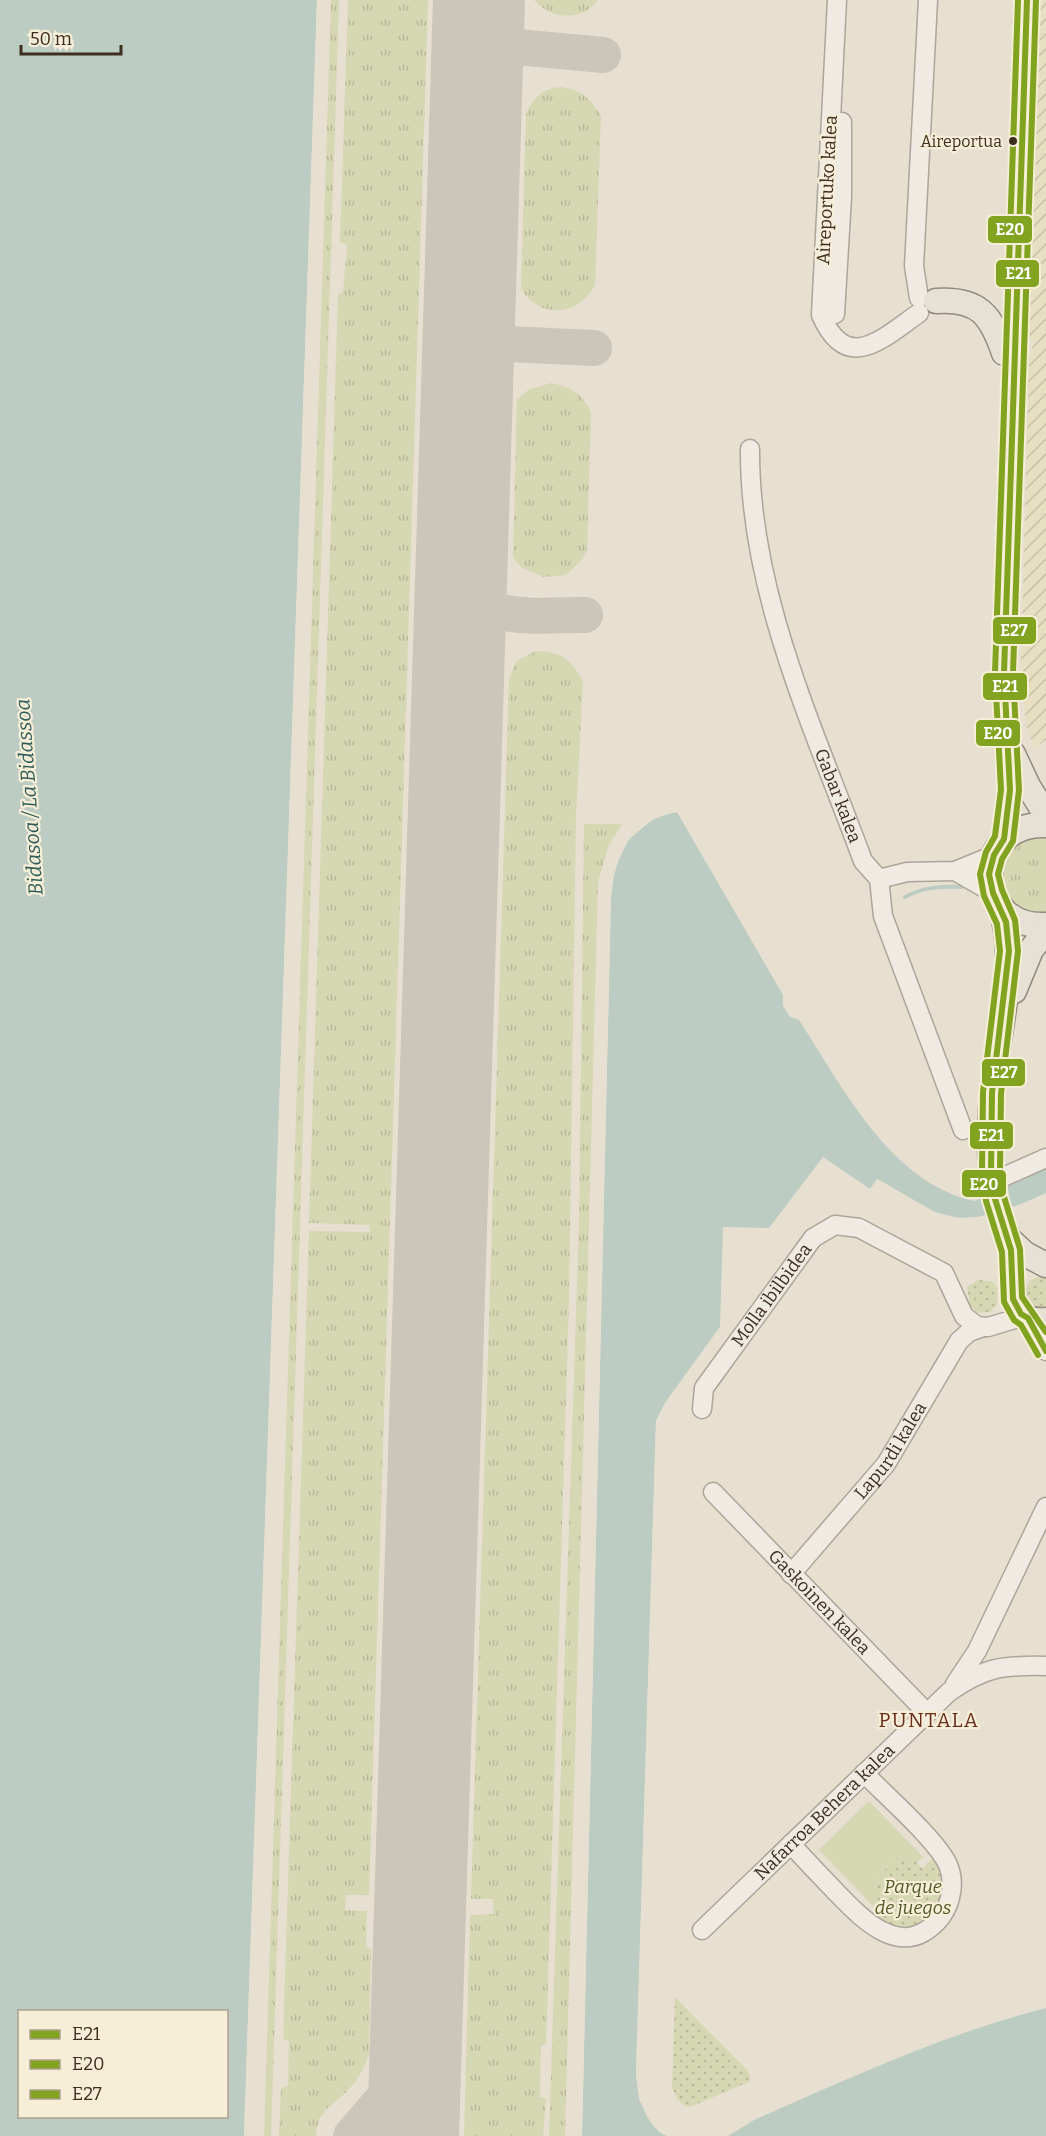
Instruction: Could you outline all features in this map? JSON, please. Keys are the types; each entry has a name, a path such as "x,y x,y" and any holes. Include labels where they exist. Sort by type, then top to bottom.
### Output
{"main road":[{"path":"1010,467 1004,353 1015,0"},
{"path":"1021,0 1020,24 1026,38"},
{"path":"1025,1307 1009,1239 995,1199 992,1094 1010,951 989,874 999,847 1010,790 1004,673 1028,0"},
{"path":"925,304 962,302 982,310 991,321 1004,353"},
{"path":"1008,739 1020,771 1046,815"},
{"path":"999,847 1023,828 1046,825"},
{"path":"997,900 1025,923 1046,924"},
{"path":"998,1045 1024,965 1046,931"},
{"path":"1009,1239 1025,1254 1045,1265"},
{"path":"1025,1307 1022,1271 1045,1265"}],"street":[{"name":"Aireportuko kalea","path":"837,0 821,315 826,327 843,345 856,349 870,347 925,304"},
{"name":"Aireportuko kalea","path":"835,314 842,197 844,0"},
{"path":"925,304 914,266 928,0"},
{"name":"Gabar kalea","path":"750,449 750,490 767,593 787,657 863,861 879,879"},
{"path":"963,1130 883,916 879,879 908,872 955,871 999,847"},
{"path":"955,871 997,900"},
{"path":"996,1174 1046,1158"},
{"name":"Molla ibilbidea","path":"702,1409 701,1394 711,1379 813,1238 835,1225 859,1228 944,1273 964,1316 985,1326"},
{"path":"985,1326 1025,1307 1046,1351"},
{"name":"Lapurdi kalea","path":"791,1574 886,1464 959,1341 969,1332 985,1326"},
{"name":"Gaskoinen kalea","path":"712,1492 927,1713"},
{"path":"949,1692 968,1665 984,1636 1046,1507"},
{"path":"984,1636 984,1647 988,1656 1006,1665"},
{"name":"Nafarroa Behera kalea","path":"702,1930 949,1692 976,1675 1006,1665 1046,1666"},
{"path":"791,1844 865,1921 881,1932 911,1935 937,1921 951,1895 948,1866 938,1849 864,1773"}],"shaded area":[{"path":"1034,0 1046,0 1046,740 1034,748 1026,724 1021,671 1029,355 1035,342 1024,338"}],"green space":[{"path":"331,0 339,0 271,2136 264,2136"},
{"path":"348,0 428,0 369,1895 346,1895 345,1910 367,1911 366,1947 371,1949 369,2054 353,2084 323,2113 316,2136 279,2136 281,2088 288,2086 289,2041 283,2039 309,1231 370,1232 370,1225 309,1223 338,294 343,292 347,244 340,242"},
{"path":"534,0 598,0 583,12 566,16 549,12"},
{"path":"561,87 585,96 601,116 595,285 588,295 570,308 549,310 538,306 521,289 526,114 539,94"},
{"path":"551,383 576,392 591,412 587,550 581,561 566,575 544,577 521,567 513,557 517,400 528,390"},
{"path":"536,651 552,653 565,658 575,668 583,682 576,817 569,1300 546,2044 541,2046 540,2097 546,2098 543,2136 464,2136 470,1915 494,1914 493,1899 471,1899 509,679 516,661"},
{"path":"584,824 622,824 609,845 598,882 565,2136 549,2136 579,1224"},
{"path":"1046,836 1046,914 1025,912 1015,906 1004,890 1001,870 1003,860 1014,845 1026,839"},
{"path":"1038,1277 1046,1278 1046,1308 1040,1309 1027,1302 1026,1294 1026,1286"},
{"path":"978,1280 991,1281 998,1288 997,1304 990,1312 978,1313 970,1305 967,1287"},
{"path":"869,1801 923,1857 919,1861 900,1860 885,1869 876,1884 877,1903 873,1906 819,1850"},
{"name":"Parque de juegos","path":"936,1855 947,1876 939,1911 910,1931 871,1920 884,1907 879,1901 877,1903 875,1893 879,1876 885,1869 900,1860 909,1859 919,1861 917,1864 923,1868"},
{"path":"675,1997 748,2071 751,2081 690,2107 679,2100 672,2088"}],"water":[{"name":"Bidasoa / La Bidassoa","path":"0,0 317,0 244,2136 0,2136"},
{"path":"677,812 783,995 783,1006 790,1017 799,1020 851,1102 894,1154 918,1175 945,1191 975,1201 1005,1182 1046,1164 1046,1193 991,1214 962,1218 948,1216 934,1212 877,1179 870,1189 823,1157 769,1228 723,1227 720,1327 665,1403 656,1421 636,2074 641,2101 648,2118 659,2131 667,2136 582,2136 611,896 617,866 628,841 648,823 661,816"},
{"path":"1046,2008 1046,2136 728,2136 754,2120 898,2058 971,2031"}],"pier":[{"path":"317,0 320,0 247,2136 244,2136"},
{"path":"677,809 677,812 657,816 628,840 614,871 611,896 582,2134 579,2136 608,896 611,870 626,838 656,813"},
{"path":"877,1179 935,1212 958,1218 981,1217 983,1220 958,1221 934,1215"},
{"path":"720,1327 720,1331 667,1405 659,1422 639,2074 642,2099 661,2130 670,2136 667,2136 659,2132 639,2100 636,2074 656,1421 665,1403"}],"waterway":[{"path":"905,897 932,888 962,887"}],"taxiway":[{"path":"479,9 488,33 506,46 603,55"},
{"path":"476,90 488,63 514,48"},
{"path":"470,297 476,321 484,333 497,341 506,344 594,348"},
{"path":"467,386 472,371 480,359 491,350 506,344"},
{"path":"462,566 466,586 476,600 490,608 527,615 585,615"},
{"path":"459,656 463,640 471,626 483,617 499,612"},
{"path":"351,2136 399,2080 416,2033"}],"runway":[{"path":"413,2136 479,0"}],"transit line":[{"name":"E20","path":"1018,0 995,673 1001,790 995,836 986,852 980,874 984,896 997,924 1000,951 983,1092 982,1171 986,1201 1002,1252 1004,1302 1014,1320 1021,1325 1038,1355"},
{"name":"E21","path":"1027,0 1004,673 1010,790 1004,839 994,855 989,874 993,893 1006,922 1009,951 992,1093 991,1171 995,1199 1011,1250 1013,1299 1021,1314 1028,1318 1046,1351"},
{"name":"E27","path":"1036,0 1013,673 1019,790 1013,841 1002,859 998,874 1015,920 1018,951 1001,1094 1000,1170 1004,1197 1020,1249 1022,1297 1046,1332"}],"place":[{"name":"Aireportua","path":"1013,141"}],"district":[{"name":"PUNTALA","path":"929,1720"}]}
